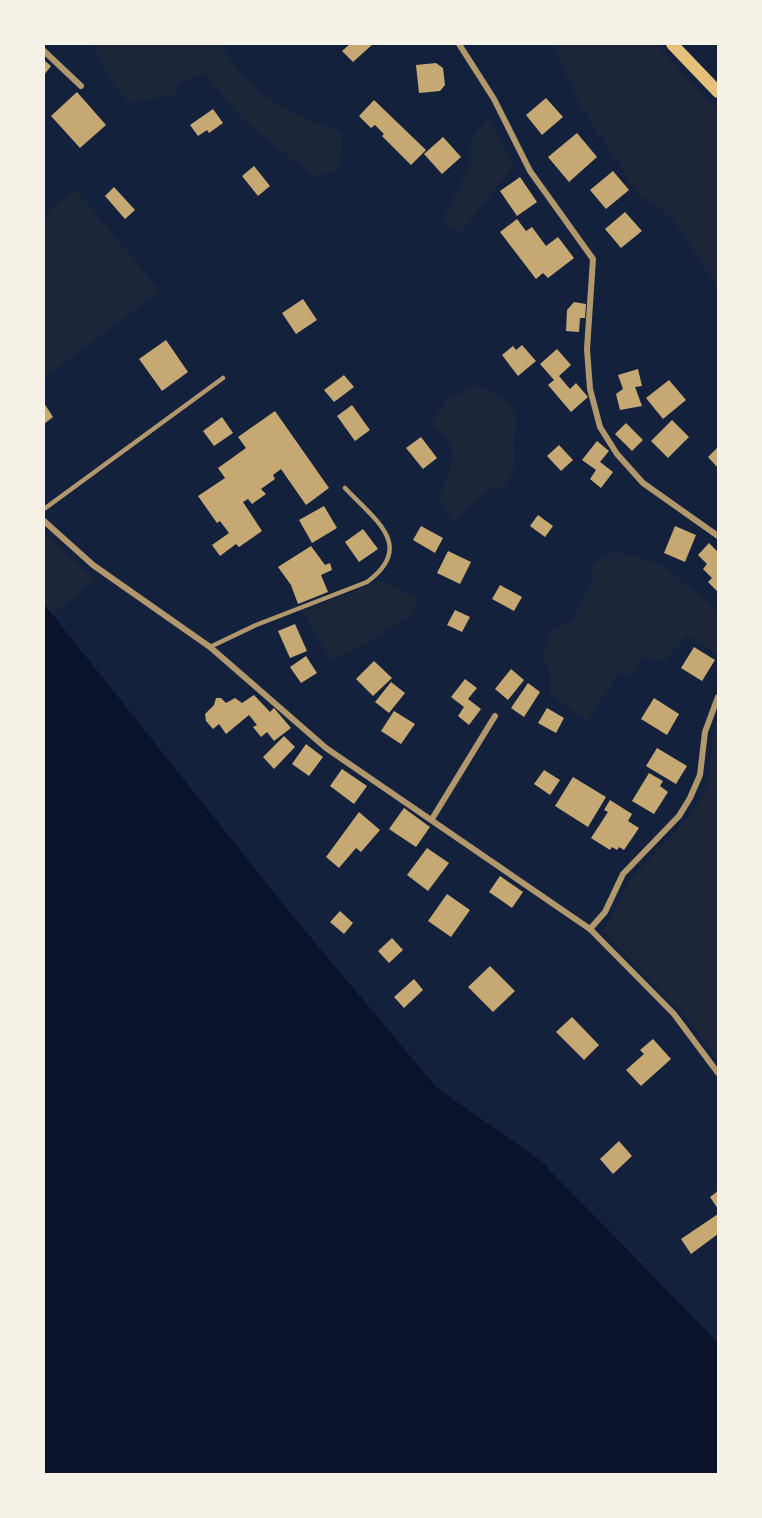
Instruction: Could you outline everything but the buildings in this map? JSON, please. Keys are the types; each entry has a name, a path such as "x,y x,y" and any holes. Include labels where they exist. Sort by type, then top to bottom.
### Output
{"main road":[{"path":"672,44 718,93"}],"street":[{"path":"459,44 494,99 530,171 593,259 587,349 590,389 600,427 617,454 643,483 718,536"},
{"path":"44,51 81,87"},
{"path":"44,521 101,571 210,647 326,748 590,928 674,1014 718,1073"},
{"path":"590,928 605,912 623,874 679,816 690,798 700,775 705,732 718,697"},
{"path":"432,819 495,716"}],"lane":[{"path":"44,509 223,378"},
{"path":"210,647 256,625 367,582 378,574 391,554 389,536 345,488"}],"shaded area":[{"path":"93,44 221,44 243,75 272,100 305,119 342,132 341,169 316,177 255,130 229,104 205,73 180,83 173,96 128,103 108,77"},
{"path":"656,44 718,111 718,288 671,217 639,195 580,106 553,45"},
{"path":"488,117 513,166 460,233 442,221 471,162 471,139"},
{"path":"75,189 160,291 44,378 44,222 51,209"},
{"path":"479,384 510,403 517,421 514,439 515,468 504,487 490,489 453,523 439,499 450,472 452,446 431,424 444,402"},
{"path":"44,532 94,579 53,615 44,604"},
{"path":"615,551 661,564 718,610 718,655 687,635 665,661 643,657 631,674 618,674 587,721 550,694 550,667 541,658 552,628 572,621 593,581 592,564"},
{"path":"383,580 417,600 408,619 331,661 302,612"},
{"path":"44,604 287,909 437,1088 540,1160 718,1343 718,1474 44,1474"},
{"path":"718,713 718,1062 686,1017 602,930 612,918 626,884 691,815 703,795 709,780 713,736"}]}
